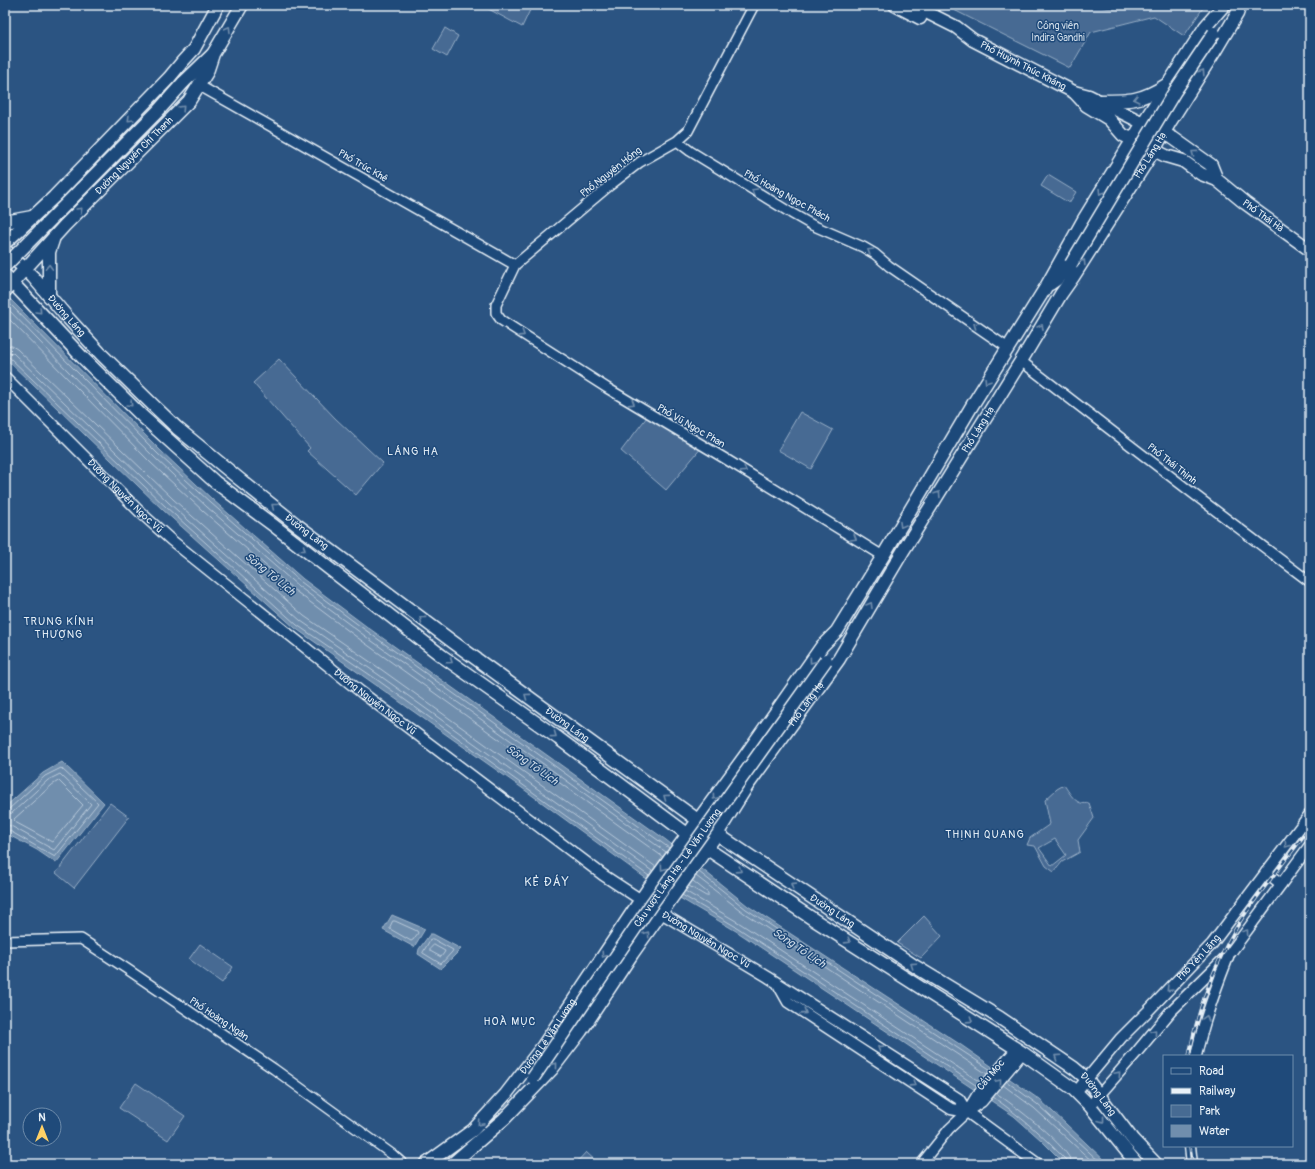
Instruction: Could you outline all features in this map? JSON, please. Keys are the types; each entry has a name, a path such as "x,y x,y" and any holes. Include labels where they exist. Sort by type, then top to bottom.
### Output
{"main road":[{"path":"182,84 194,49 218,5"},
{"name":"Đường Nguyễn Chí Thanh","path":"8,283 26,269 53,238 189,101 208,72 213,54 242,5"},
{"name":"Phố Huỳnh Thúc Kháng","path":"895,5 954,35 973,40"},
{"name":"Phố Huỳnh Thúc Kháng","path":"912,5 956,27 973,40 1074,92 1089,96 1164,133"},
{"name":"Phố Láng Hạ","path":"688,834 822,646 837,631 1046,287 1084,219 1143,123 1171,82 1205,27 1224,5"},
{"path":"1214,33 1217,24 1228,5"},
{"path":"1061,294 1063,282 1071,264 1175,91 1214,33 1240,5"},
{"name":"Phố Láng Hạ","path":"706,848 717,834 748,786 839,659 850,638 1061,294 1154,150 1215,51 1237,14 1240,5"},
{"path":"5,243 44,206 144,105 194,49"},
{"path":"5,266 213,54"},
{"path":"1098,101 1124,101 1138,99 1155,92 1171,82"},
{"name":"Phố Huỳnh Thúc Kháng","path":"1074,92 1086,105 1109,119 1123,135 1154,150"},
{"path":"1162,95 1181,105"},
{"name":"Phố Thái Hà","path":"1164,133 1211,165 1217,180"},
{"name":"Phố Thái Hà","path":"1154,150 1166,156 1183,161 1201,174 1217,180 1245,203 1310,250"},
{"path":"1122,159 1141,170"},
{"path":"44,206 42,214 43,218 48,224 58,227 66,225"},
{"path":"5,222 32,217"},
{"path":"49,296 49,252 53,238"},
{"name":"Đường Láng","path":"5,250 26,269 101,354 177,428 297,525 453,642 717,834 946,986 1016,1029 1086,1078 1133,1140 1156,1164"},
{"path":"1046,287 1057,279 1071,264"},
{"name":"Đường Láng","path":"8,283 142,416 215,482 442,656 558,738 706,848 816,921 938,998 1016,1055 1076,1092 1090,1106 1137,1164"},
{"name":"Đường Nguyễn Ngọc Vũ","path":"5,377 141,513 171,540 361,692 435,749 518,809 603,875 641,900 665,908 778,984 788,1002 951,1109 966,1112 1038,1164"},
{"path":"936,467 950,476"},
{"path":"368,600 378,585"},
{"name":"Cầu vượt Láng Hạ - Lê Văn Lương","path":"826,660 837,631"},
{"name":"Cầu vượt Láng Hạ - Lê Văn Lương","path":"519,1104 533,1078 653,902 826,660 850,638"},
{"path":"732,774 748,786"},
{"name":"Phố Yên Lãng","path":"1076,1092 1086,1078 1121,1038 1212,944 1310,814"},
{"name":"Đường Lê Văn Lương","path":"426,1164 473,1130 506,1094 543,1046 648,889 688,834"},
{"name":"Phố Yên Lãng","path":"1090,1106 1171,1011 1231,952 1310,845"},
{"name":"Đường Lê Văn Lương","path":"452,1164 519,1104 552,1068 581,1031 632,954 706,848"},
{"path":"1266,872 1281,884"},
{"path":"613,941 632,954"},
{"path":"1196,1055 1199,1040 1212,997 1231,952"},
{"path":"938,998 946,986"},
{"name":"Cầu vượt Láng Hạ - Lê Văn Lương","path":"506,1094 533,1078"},
{"path":"1190,1147 1192,1164"}],"street":[{"name":"Phố Nguyên Hồng","path":"496,308 515,265 640,162 676,141 688,132 754,5"},
{"name":"Phố Trúc Khê","path":"200,86 515,265"},
{"name":"Phố Hoàng Ngọc Phách","path":"676,141 737,181 812,225 854,242 875,254 889,266 1008,348"},
{"name":"Phố Vũ Ngọc Phan","path":"496,308 497,316 501,320 577,369 883,556"},
{"name":"Phố Thái Thịnh","path":"1021,361 1310,582"},
{"name":"Phố Hoàng Ngân","path":"5,941 81,940 274,1069 393,1155 403,1164"},
{"name":"Cầu Mọc","path":"921,1164 1016,1055"}],"green space":[{"path":"481,5 521,5 530,10 522,27"},
{"name":"Công viên Indira Gandhi","path":"944,5 1205,5 1184,36 1154,16 1091,32 1070,68"},
{"path":"445,28 458,36 447,57 433,49"},
{"path":"1048,175 1076,192 1069,203 1041,186"},
{"path":"279,359 335,418 383,463 356,495 307,451 310,448 253,383"},
{"path":"800,412 833,430 811,469 778,450"},
{"path":"647,417 702,447 666,490 621,451"},
{"path":"1064,785 1074,799 1081,803 1089,803 1094,818 1078,840 1080,852 1062,862 1054,872 1046,866 1035,846 1027,845 1030,838 1050,824 1045,800","holes":["1055,839 1066,855 1052,866 1039,848"]},
{"path":"110,803 129,817 74,888 56,873"},
{"path":"924,916 942,936 921,958 897,943"},
{"path":"200,944 233,967 222,983 189,959"},
{"path":"136,1083 185,1116 168,1140 119,1108"},
{"path":"586,1152 599,1164 575,1164"}],"water":[{"path":"1097,5 1126,5 1111,8"},
{"name":"Sông Tô Lịch","path":"5,294 161,451 213,500 303,579 370,629 666,840 748,906 961,1045 1040,1100 1108,1164 1065,1164 1014,1116 736,931 644,877 522,788 295,628 163,510 5,358"},
{"path":"62,762 104,803 56,863 37,850 5,833 5,807 43,773"},
{"path":"392,915 425,929 414,947 383,930"},
{"path":"430,934 433,934 461,949 441,969 418,954 419,949"}],"railway":[{"path":"1189,1055 1197,1020 1215,969 1223,952 1241,920 1310,827"},
{"path":"1190,1147 1192,1164"}],"district":[{"name":"LÁNG HẠ","path":"413,451"},
{"name":"TRUNG KÍNH THƯỢNG","path":"59,627"},
{"name":"THỊNH QUANG","path":"985,834"},
{"name":"KẺ ĐÁY","path":"547,882"},
{"name":"HOÀ MỤC","path":"510,1021"}]}
